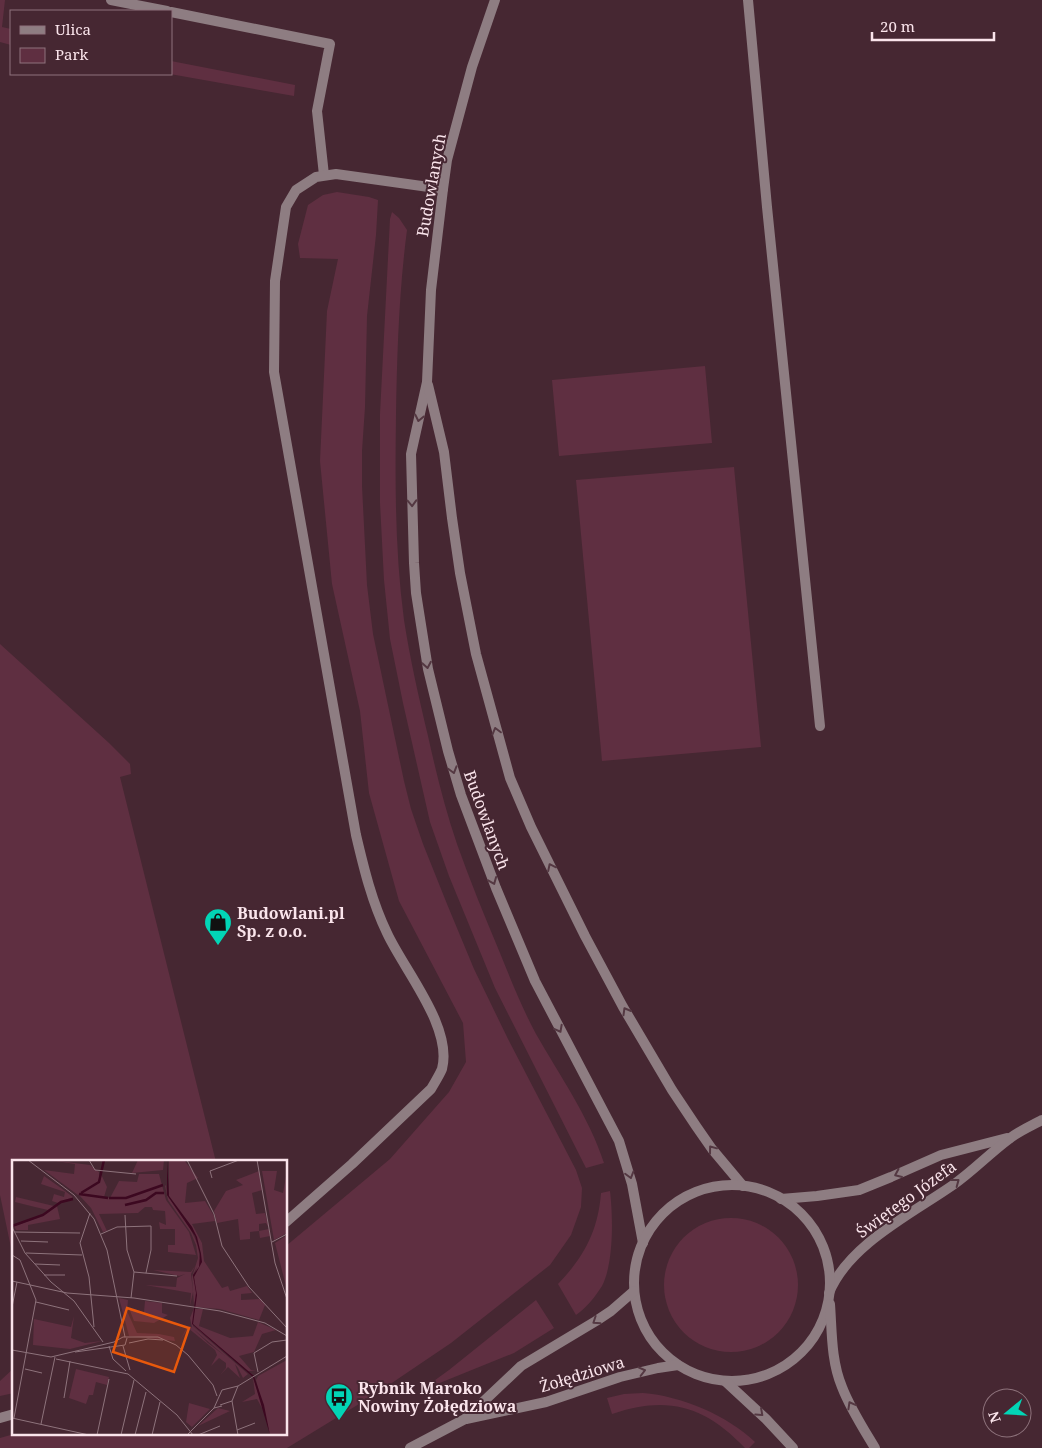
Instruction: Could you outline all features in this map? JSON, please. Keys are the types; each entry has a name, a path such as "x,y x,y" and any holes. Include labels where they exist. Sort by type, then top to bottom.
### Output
{"street":[{"path":"111,0 162,10"},
{"name":"Budowlanych","path":"495,0 472,67 447,160 443,189 431,290 427,382 411,454 416,593 423,645 432,689 460,795 527,963 550,1011 619,1141 632,1184 643,1243"},
{"path":"748,0 820,726"},
{"path":"172,12 330,44 317,111 324,175"},
{"path":"288,1220 352,1164 431,1089 442,1067 443,1053 442,1039 432,1014 388,936 377,910 356,835 274,372 275,281 286,207 296,190 316,177 324,175 336,174 443,189"},
{"name":"Budowlanych","path":"427,382 444,452 460,573 476,654 510,778 531,827 589,944 624,1007 672,1090 712,1149 743,1186"},
{"name":"Świętego Józefa","path":"829,1293 836,1277 845,1265 875,1238 954,1184 1010,1138 1042,1120"},
{"name":"Świętego Józefa","path":"781,1199 858,1190 941,1155 1010,1138"},
{"path":"829,1293 818,1329 812,1340 795,1358 774,1372 750,1380 725,1381 700,1376 689,1371 668,1357 648,1333 638,1311 634,1291 635,1266 643,1243 657,1220 677,1201 702,1190 730,1185 756,1188 781,1199 803,1216 818,1239 828,1265 833,1352 839,1378 846,1396 875,1448"},
{"name":"Żołędziowa","path":"465,1419 520,1366 596,1321 634,1291"},
{"name":"Żołędziowa","path":"410,1448 465,1419 546,1402 620,1377 678,1364"},
{"path":"725,1381 766,1419 792,1448"}],"green space":[{"path":"0,0 5,0 2,27 10,29 10,45 0,42"},
{"path":"172,61 295,85 294,96 172,74"},
{"path":"337,192 378,200 367,316 362,451 367,585 373,634 411,809 423,844 474,969 576,1170 582,1188 581,1207 571,1235 550,1265 451,1343 377,1393 287,1448 0,1448 0,1438 12,1435 288,1436 288,1244 390,1159 449,1092 466,1062 463,1023 399,901 369,793 360,711 332,584 320,461 327,311 338,259 300,258 298,244 308,205 323,195"},
{"path":"392,212 399,218 407,230 398,346 396,492 401,594 412,664 441,790 467,872 526,1014 582,1113 604,1163 586,1168 495,988 449,876 430,822 390,639 384,580 380,503 380,414 390,219"},
{"path":"705,366 712,443 559,456 552,380"},
{"path":"734,467 761,747 602,761 576,480"},
{"path":"0,644 130,764 131,774 120,777 216,1160 12,1160 12,1252 0,1195"},
{"path":"610,1191 612,1239 606,1276 594,1298 576,1315 558,1284 575,1264 588,1243 597,1219 601,1193"},
{"path":"731,1218 757,1223 779,1237 793,1259 798,1285 793,1311 779,1333 757,1347 731,1352 705,1347 683,1333 669,1311 664,1285 669,1259 683,1237 705,1223"},
{"path":"536,1300 554,1328 514,1353 420,1391 449,1370"},
{"path":"12,1370 12,1393 0,1396 0,1381"},
{"path":"643,1393 673,1398 703,1408 731,1423 755,1442 749,1448 745,1448 715,1422 684,1408 668,1405 651,1405 612,1414 607,1398 624,1394"}],"place":[{"name":"Budowlani.pl Sp. z o.o.","path":"218,946"},
{"name":"Rybnik Maroko Nowiny Żołędziowa","path":"339,1421"}]}
